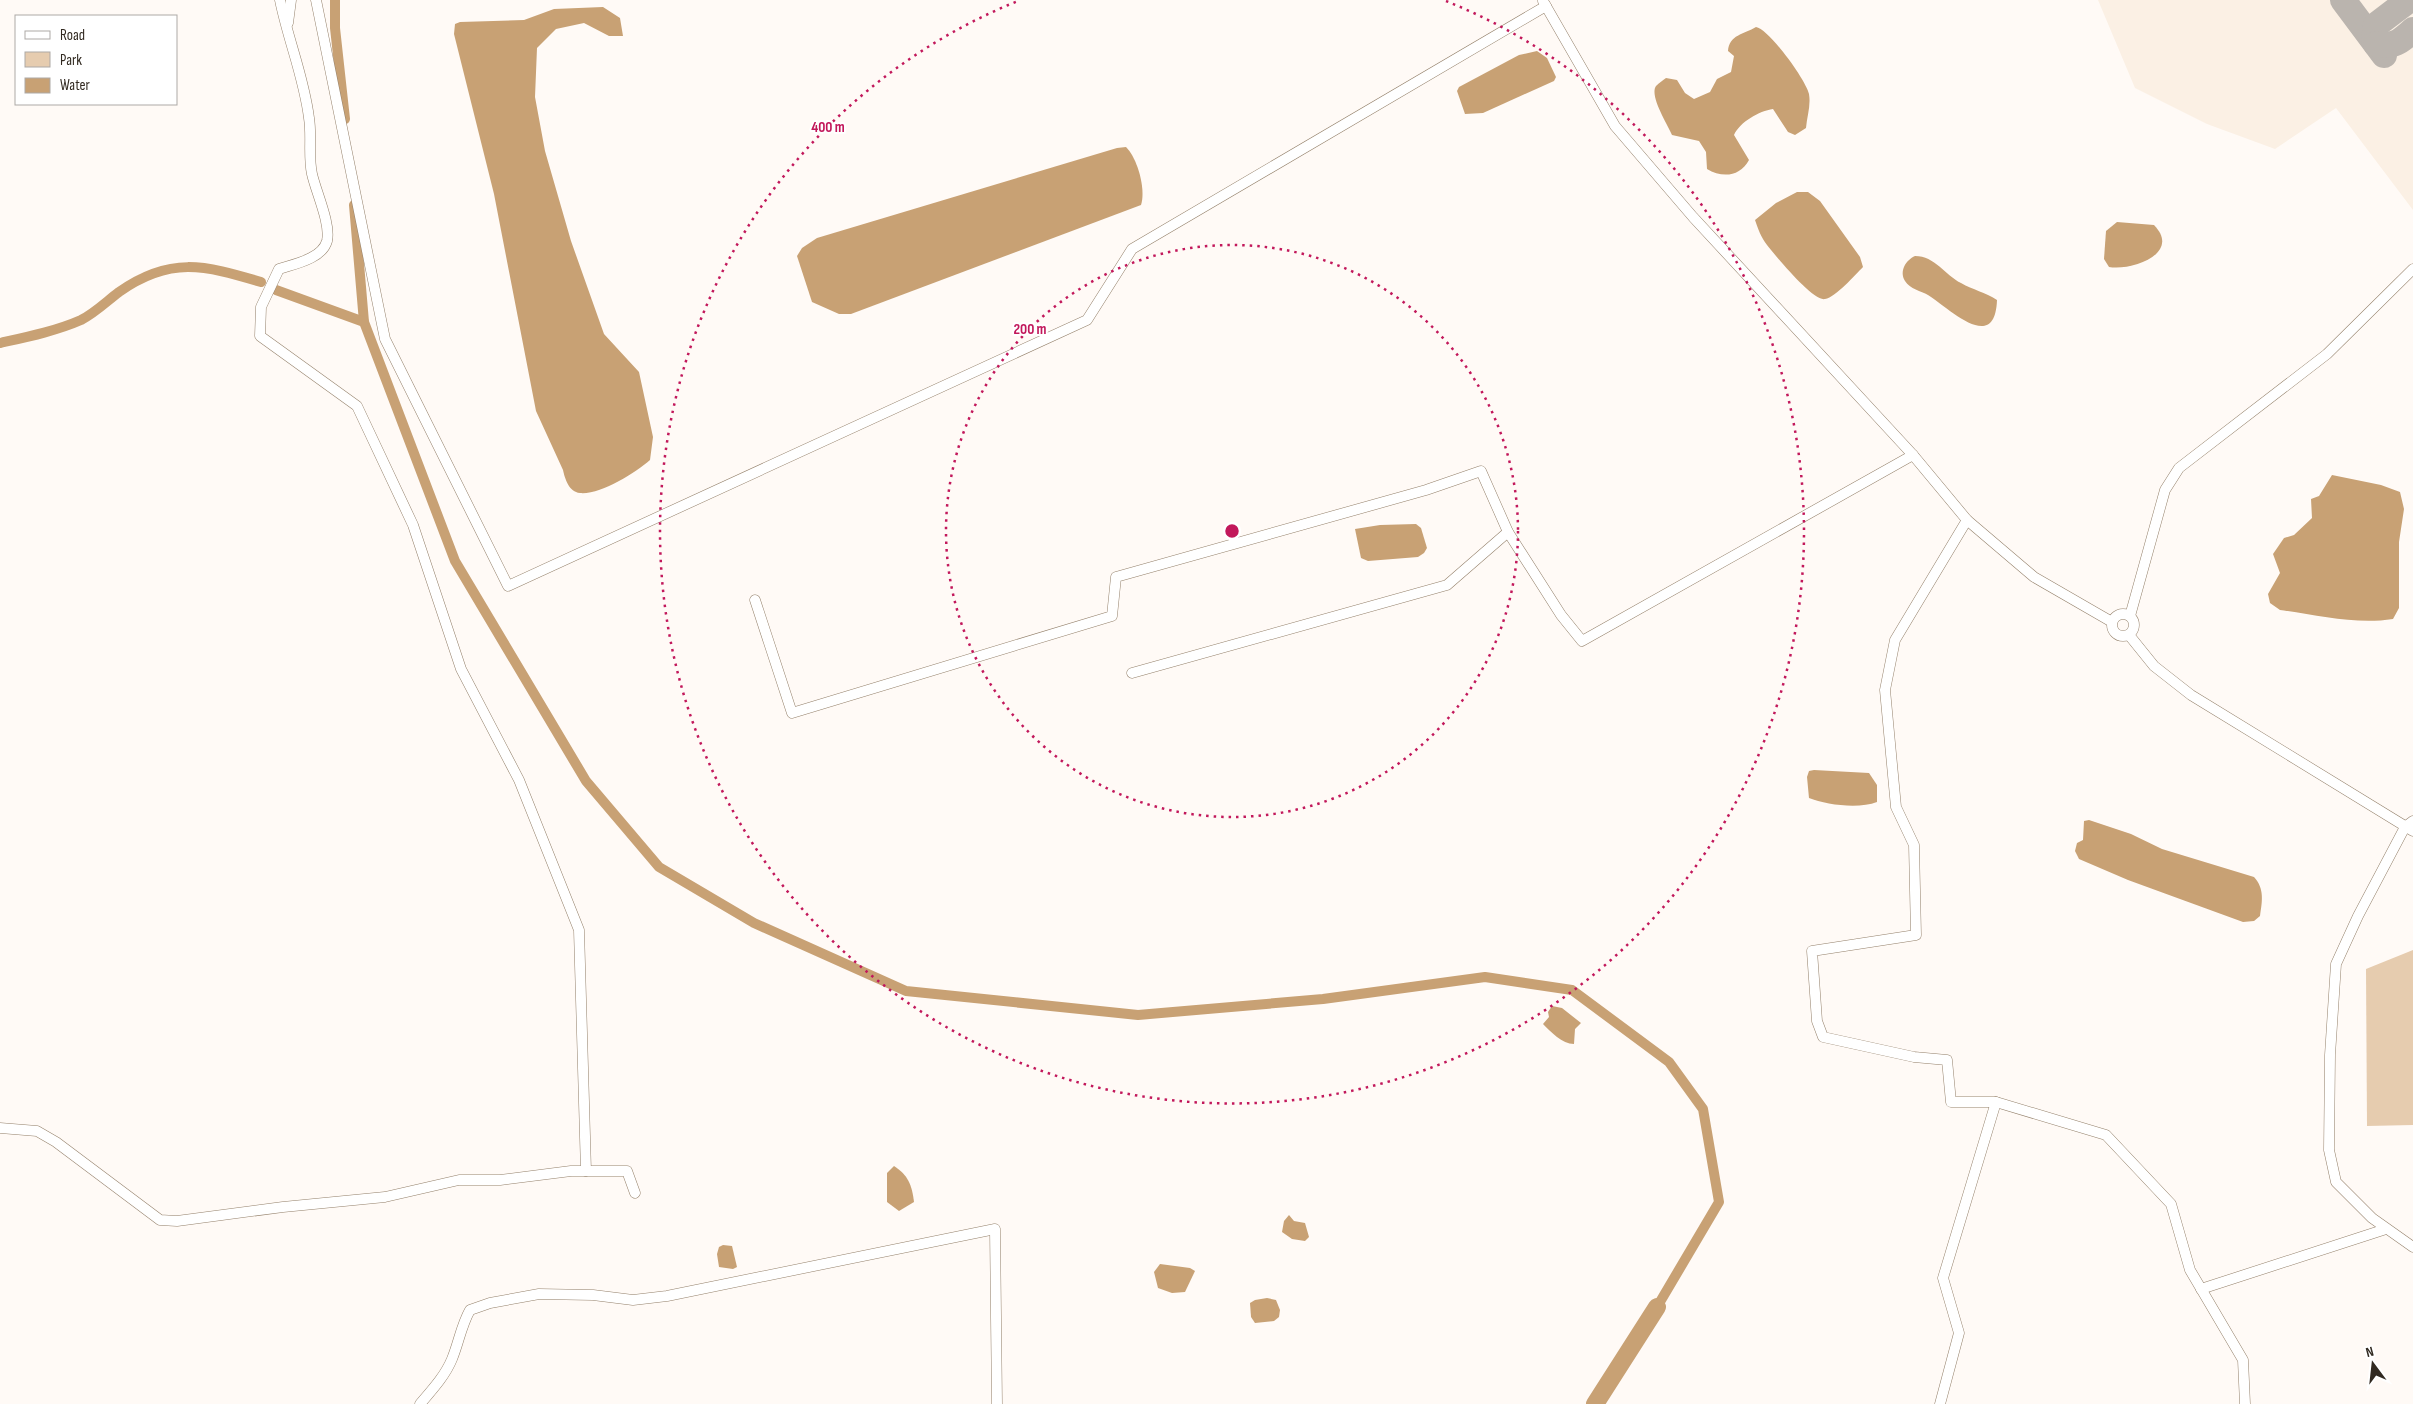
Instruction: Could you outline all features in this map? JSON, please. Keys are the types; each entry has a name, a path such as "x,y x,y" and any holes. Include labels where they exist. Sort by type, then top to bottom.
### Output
{"street":[{"path":"280,0 286,34 301,77 309,119 312,173 326,226 327,241 319,252 304,261 279,269 261,306 260,336 357,406 413,525 461,669 519,780 579,930 586,1171"},
{"path":"286,34 291,0"},
{"path":"316,0 385,339 508,586 1087,320 1132,249 1544,3 1615,126 1693,217 1913,455 1967,520 2034,577 2112,622 2117,634 2129,634"},
{"path":"2129,634 2134,628 2130,616 2165,490 2180,468 2328,354 2413,269"},
{"path":"755,600 792,713 1112,616 1116,577 1426,490 1481,471 1508,532 1562,615 1582,641 1913,455"},
{"path":"1967,520 1896,640 1885,690 1896,807 1914,845 1916,935 1812,951 1817,1021 1823,1037 1914,1057 1947,1060 1951,1102 1996,1102 2106,1135 2170,1204 2190,1270 2243,1360 2245,1404"},
{"path":"1132,673 1447,585 1508,532"},
{"path":"2112,622 2122,614 2130,616"},
{"path":"2129,634 2154,666 2191,695 2410,826 2358,916 2336,964 2330,1055 2329,1150 2332,1172 2336,1182 2354,1202 2386,1229 2413,1247"},
{"path":"1940,1404 1959,1333 1943,1278 1996,1102"},
{"path":"0,1128 37,1131 56,1142 160,1220 177,1221 283,1207 385,1197 459,1180 500,1180 586,1171 628,1171 635,1193"},
{"path":"420,1404 439,1381 452,1358 462,1323 470,1310 539,1294 593,1295 633,1300 667,1296 995,1229 997,1404"},
{"path":"2201,1289 2386,1229"}],"shaded area":[{"path":"2098,0 2413,0 2413,210 2336,108 2275,149 2207,124 2135,88"}],"green space":[{"path":"2413,950 2413,1125 2367,1126 2366,969"}],"water":[{"path":"603,7 620,18 623,36 609,36 584,23 556,29 537,48 535,97 545,151 571,241 604,334 639,372 653,437 650,460 644,465 627,477 607,487 588,493 580,493 573,490 568,484 536,411 494,194 454,34 455,24 460,22 524,20 554,9"},
{"path":"1756,27 1778,45 1806,87 1810,103 1806,128 1795,135 1788,132 1773,109 1756,115 1745,122 1734,135 1749,160 1736,173 1719,174 1707,169 1706,152 1699,141 1672,135 1657,103 1655,96 1656,86 1666,78 1677,80 1685,93 1694,99 1710,92 1717,79 1731,72 1734,56 1728,51 1731,41"},
{"path":"1537,51 1547,58 1556,77 1554,81 1483,113 1465,114 1457,91 1459,87 1519,55"},
{"path":"1126,147 1134,159 1140,175 1142,183 1141,205 851,314 839,314 812,302 797,256 802,248 817,238 1117,148"},
{"path":"1797,192 1808,192 1820,201 1860,257 1863,267 1840,290 1825,299 1819,298 1803,286 1786,267 1765,242 1755,220 1776,203"},
{"path":"2117,222 2154,225 2161,235 2162,244 2158,252 2140,263 2118,268 2109,267 2104,259 2106,231"},
{"path":"1915,256 1934,262 1955,280 1997,300 1994,316 1988,324 1980,326 1970,323 1928,295 1907,284 1903,277 1904,266"},
{"path":"2332,475 2381,485 2400,492 2404,509 2399,542 2399,608 2393,619 2365,621 2336,619 2280,610 2270,603 2268,594 2280,573 2273,554 2284,538 2294,535 2312,518 2311,499 2319,496"},
{"path":"1416,524 1421,528 1427,548 1418,557 1368,561 1361,558 1355,529 1380,525"},
{"path":"1809,771 1869,773 1877,785 1877,802 1861,805 1843,805 1824,803 1809,798 1807,777"},
{"path":"2089,820 2131,834 2162,849 2254,877 2261,891 2260,916 2254,921 2243,922 2128,880 2079,859 2075,851 2077,843 2083,840 2084,821"},
{"path":"1552,1006 1562,1008 1581,1023 1575,1029 1574,1044 1561,1040 1543,1024 1549,1017 1548,1012"},
{"path":"894,1166 903,1173 908,1181 914,1202 899,1211 887,1202 887,1173"},
{"path":"1289,1215 1294,1221 1305,1223 1309,1237 1305,1241 1292,1239 1282,1232 1284,1221"},
{"path":"723,1245 732,1246 737,1267 733,1269 719,1267 717,1254 719,1247"},
{"path":"1160,1264 1190,1268 1195,1271 1185,1292 1172,1293 1158,1288 1154,1272"},
{"path":"1267,1298 1276,1300 1280,1310 1279,1317 1274,1321 1255,1323 1251,1317 1250,1303"}],"waterway":[{"path":"335,0 335,28 345,119"},
{"path":"354,205 364,322 455,561 586,781 659,867 754,923 906,991 1138,1015 1323,999 1485,977 1572,990 1669,1062 1703,1109 1719,1202 1657,1307"},
{"path":"0,343 52,331 81,320 137,281 155,273 171,269 204,268 261,282"},
{"path":"276,290 364,322"},
{"path":"1595,1404 1657,1307"}],"taxiway":[{"path":"2343,0 2384,55"},
{"path":"2374,40 2376,25 2409,0"},
{"path":"2376,44 2388,45 2396,43 2413,30"}]}
